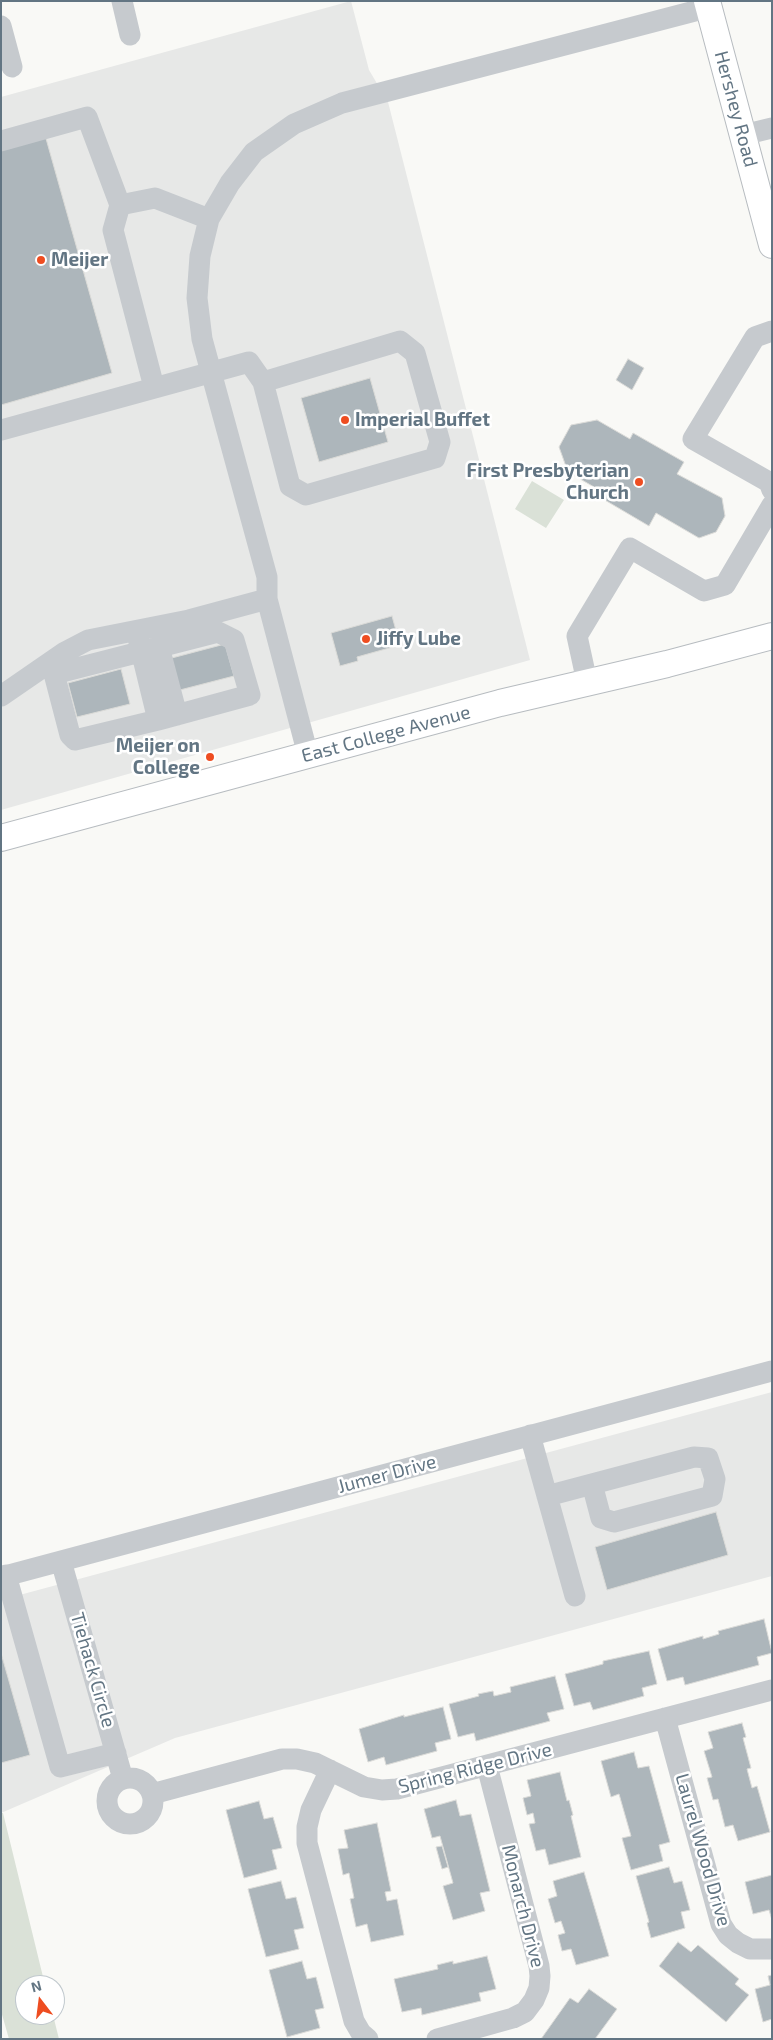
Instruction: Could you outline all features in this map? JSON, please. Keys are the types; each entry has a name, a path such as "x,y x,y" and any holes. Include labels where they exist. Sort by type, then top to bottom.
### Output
{"main road":[{"name":"Hershey Road","path":"708,4 772,245"},
{"name":"East College Avenue","path":"1,838 500,703 772,636"}],"street":[{"path":"122,1 130,35"},
{"path":"308,755 267,599 267,578 202,339 197,298 200,256 208,219 230,183 254,152 294,124 342,103 708,4"},
{"path":"1,26 12,67"},
{"path":"1,141 87,117 120,205 113,230 154,387"},
{"path":"743,135 772,128"},
{"path":"120,205 155,198 208,219"},
{"path":"772,331 756,337 692,439 769,482 772,490"},
{"path":"1,430 249,362 263,382 290,486 306,495 436,458 440,442 415,353 400,341 263,382"},
{"path":"587,682 577,636 630,548 704,591 725,585 772,505"},
{"path":"52,668 65,652 88,640 189,620 267,599"},
{"path":"136,630 150,650 168,717"},
{"path":"1,696 52,668 150,650 218,632 234,640 250,696 75,740 70,734 52,668"},
{"name":"Jumer Drive","path":"4,1576 772,1371"},
{"path":"530,1436 575,1596"},
{"path":"547,1496 694,1456 708,1458 715,1479 712,1496 614,1522 601,1518 592,1484"},
{"name":"Tiehack Circle","path":"61,1561 123,1779"},
{"path":"4,1576 60,1767 116,1753"},
{"name":"Spring Ridge Drive","path":"152,1794 282,1760 297,1759 315,1763 364,1787 382,1790 397,1789 772,1690"},
{"name":"Laurel Wood Drive","path":"665,1718 721,1924 728,1935 750,1949 772,1949"},
{"name":"Monarch Drive","path":"437,2039 514,2018 524,2012 534,2000 539,1988 539,1966 487,1766"},
{"path":"330,1770 310,1810 307,1843 354,2021 368,2039"},
{"path":"123,1779 137,1779 149,1787 152,1794 152,1809 148,1816 135,1824 120,1822 109,1811 107,1804 111,1789 123,1779"}],"shaded area":[{"path":"351,1 369,70 388,102 530,660 1,810 1,97"},
{"path":"532,481 564,500 546,528 515,509"},
{"path":"772,1392 772,1576 175,1738 1,1813 1,1600"},
{"path":"1,1813 3,1813 43,1975 15,1975 15,2025 56,2025 59,2039 9,2039 1,2011"}],"building":[{"name":"Meijer","path":"45,135 112,373 1,405 1,148"},
{"path":"628,359 644,368 632,390 616,380"},
{"name":"Imperial Buffet","path":"370,378 388,442 319,462 301,398"},
{"name":"First Presbyterian Church","path":"597,420 630,439 633,433 684,462 677,474 722,498 725,516 716,532 699,538 656,513 649,526 598,496 601,491 568,472 559,447 571,425"},
{"name":"Jiffy Lube","path":"392,616 400,645 357,657 358,661 340,666 331,633"},
{"path":"225,644 234,676 176,691 168,659"},
{"path":"121,669 130,704 77,717 68,683"},
{"path":"716,1512 728,1555 607,1590 595,1547"},
{"path":"764,1619 772,1653 757,1657 759,1665 685,1685 683,1677 667,1681 658,1649 703,1636 703,1639 719,1634 718,1631"},
{"path":"649,1651 657,1684 642,1688 644,1696 593,1710 590,1702 574,1706 565,1674 603,1664 603,1661"},
{"path":"1,1653 30,1755 1,1763"},
{"path":"555,1676 564,1709 547,1713 550,1721 476,1741 474,1733 458,1737 449,1704 493,1691 494,1696 511,1692 510,1687"},
{"path":"443,1707 451,1739 435,1743 437,1751 386,1765 384,1757 368,1762 359,1729 404,1715 404,1717"},
{"path":"742,1723 746,1737 743,1738 751,1768 747,1769 752,1788 757,1786 770,1832 738,1841 733,1825 725,1827 718,1799 713,1800 707,1778 712,1777 704,1751 713,1748 708,1732"},
{"path":"634,1752 638,1768 649,1766 670,1842 659,1845 663,1861 631,1870 622,1838 631,1836 619,1794 611,1797 601,1761"},
{"path":"560,1772 567,1801 569,1800 573,1815 571,1816 581,1857 549,1865 545,1849 536,1851 529,1824 535,1823 533,1813 527,1815 523,1798 531,1796 527,1780"},
{"path":"456,1800 460,1816 471,1814 490,1891 480,1893 485,1911 453,1920 443,1886 453,1883 440,1836 432,1838 424,1809"},
{"path":"259,1801 264,1819 273,1817 282,1848 272,1850 277,1869 244,1878 226,1810"},
{"path":"377,1823 391,1891 385,1892 387,1901 397,1899 404,1935 371,1942 367,1924 356,1927 350,1899 354,1898 349,1873 343,1875 338,1849 348,1848 344,1830"},
{"path":"442,1846 448,1867 442,1869 436,1847"},
{"path":"669,1867 674,1883 682,1881 690,1910 681,1912 685,1928 651,1938 647,1923 649,1922 636,1876"},
{"path":"584,1872 609,1956 576,1965 571,1949 562,1951 558,1935 565,1933 561,1921 555,1923 548,1899 557,1896 553,1881"},
{"path":"772,1875 772,1920 769,1910 753,1914 745,1882"},
{"path":"281,1881 286,1899 296,1897 304,1928 294,1930 299,1949 266,1957 248,1889"},
{"path":"678,1942 691,1952 698,1945 739,1979 735,1984 749,1995 726,2022 659,1966"},
{"path":"487,1956 496,1989 479,1993 481,2001 422,2015 421,2008 402,2012 394,1979 438,1969 437,1965 453,1961 453,1964"},
{"path":"302,1961 307,1979 316,1977 324,2008 315,2010 320,2028 287,2037 269,1970"},
{"path":"772,1975 772,2019 763,2022 755,1989 770,1985 768,1976"},
{"path":"589,1989 617,2009 595,2039 541,2039 570,1998 578,2003"}],"place":[{"name":"Meijer","path":"41,260"},
{"name":"Imperial Buffet","path":"345,420"},
{"name":"First Presbyterian Church","path":"639,482"},
{"name":"Jiffy Lube","path":"366,639"},
{"name":"Meijer on College","path":"210,757"}]}
